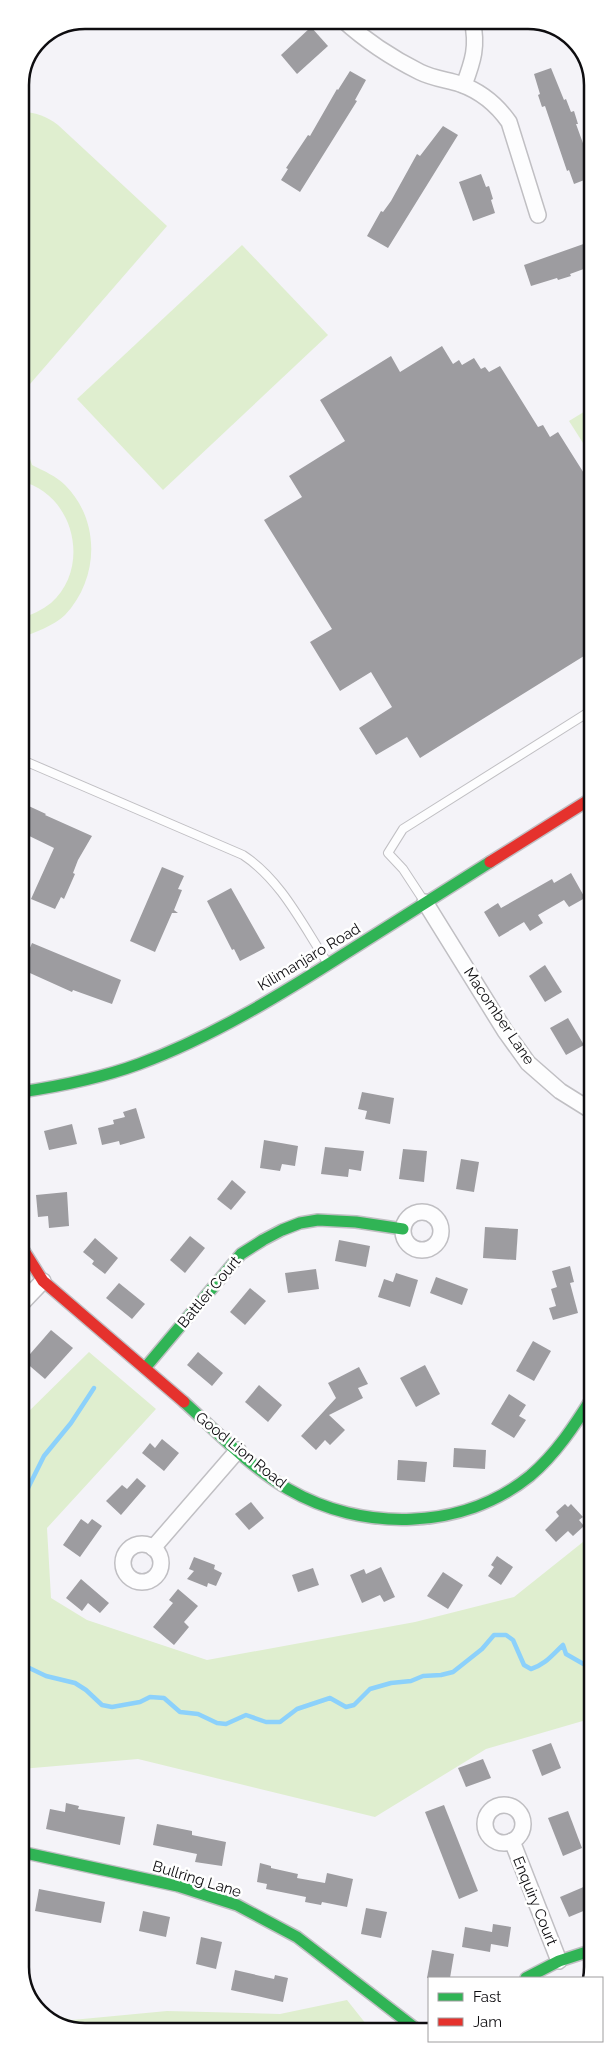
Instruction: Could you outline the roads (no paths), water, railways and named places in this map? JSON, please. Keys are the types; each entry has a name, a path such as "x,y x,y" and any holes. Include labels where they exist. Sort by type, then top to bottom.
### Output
{"street":[{"path":"353,29 382,51 421,72 464,85 500,109 509,122 538,215"},
{"path":"464,85 475,50 474,29"},
{"name":"Kilimanjaro Road","path":"29,1090 82,1080 154,1058 201,1038 328,964 584,803"},
{"name":"Macomber Lane","path":"425,902 505,1030 528,1062 560,1091 584,1106"},
{"name":"Battler Court","path":"145,1368 241,1254 259,1240 278,1230 317,1220 341,1220 403,1229"},
{"name":"Good Lion Road","path":"29,1259 43,1281 238,1450 289,1490 353,1517 410,1522 435,1518 479,1506 518,1485 555,1452 584,1409"},
{"path":"29,1296 43,1281"},
{"path":"153,1548 238,1450"},
{"name":"Enquiry Court","path":"512,1841 559,1961"},
{"name":"Bullring Lane","path":"29,1854 178,1886 237,1905 297,1937 409,2023"},
{"path":"528,1977 559,1961 584,1953"}],"lane":[{"path":"425,902 403,869 388,853 403,828 584,715"},
{"path":"29,763 243,854 271,878 282,892 328,964"}],"waterway":[{"path":"29,1486 44,1456 71,1423 94,1388"},
{"path":"29,1668 46,1676 75,1683 86,1690 102,1705 112,1707 140,1702 150,1697 164,1698 180,1712 198,1714 217,1723 226,1724 246,1715 266,1722 280,1722 297,1709 330,1698 346,1707 354,1705 370,1689 391,1683 411,1681 423,1676 453,1672 482,1649 494,1635 506,1635 513,1640 524,1665 531,1669 545,1662 563,1645 566,1654 584,1664"}]}
